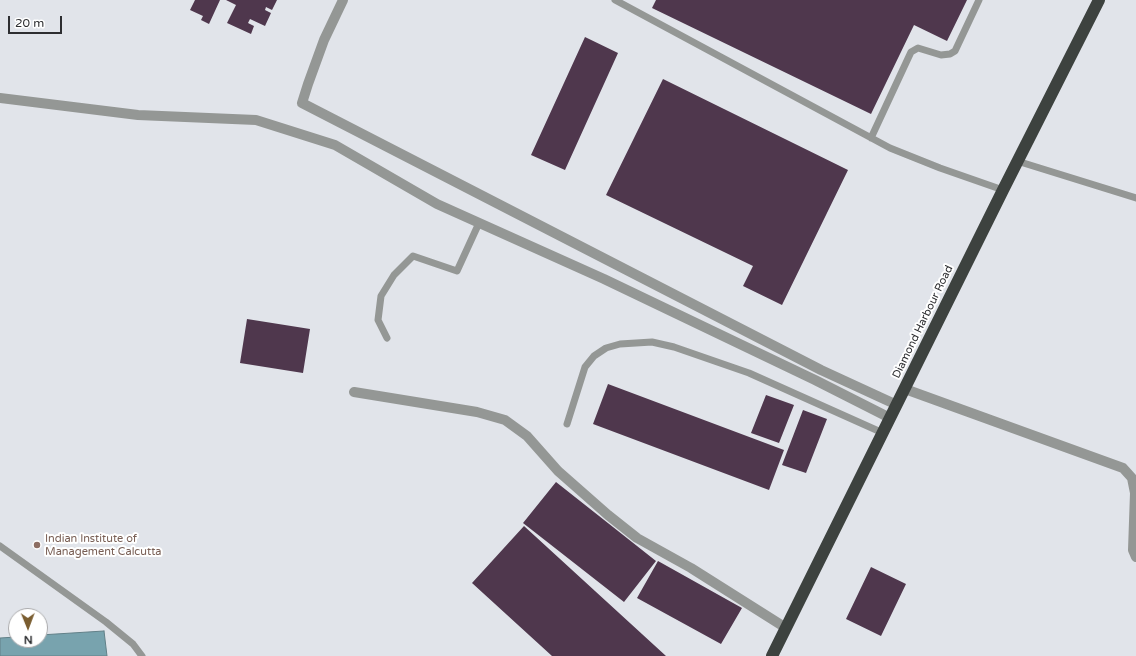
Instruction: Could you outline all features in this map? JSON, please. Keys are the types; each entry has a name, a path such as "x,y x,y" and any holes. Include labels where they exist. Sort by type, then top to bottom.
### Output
{"highway":[{"name":"Diamond Harbour Road","path":"772,656 1002,190 1099,0"}],"street":[{"path":"343,0 324,40 302,103 821,370 897,405"},
{"path":"0,98 138,115 256,120 335,145 438,204 639,296 815,380 890,418"},
{"path":"905,388 1123,468 1132,478 1135,493 1133,550 1136,557"},
{"path":"354,392 477,412 505,420 527,436 558,470 608,515 637,538 691,568 786,628"}],"lane":[{"path":"615,0 890,148 1002,190"},
{"path":"871,138 911,52 918,48 942,55 950,54 955,51 979,0"},
{"path":"1018,161 1136,198"},
{"path":"387,338 378,320 381,296 394,275 413,256 457,271 479,222"},
{"path":"567,424 585,367 594,356 606,348 620,344 652,342 674,347 749,373 883,432"},
{"path":"0,546 106,622 133,644 142,656"}],"water":[{"path":"104,631 107,656 0,656 0,638 8,638 8,648 48,648 48,634"}],"building":[{"path":"195,0 220,0 209,24 201,20 203,16 190,10"},
{"path":"226,0 277,0 272,10 266,7 265,10 271,13 265,26 250,19 248,23 254,26 251,34 227,23 236,5"},
{"path":"656,0 967,0 947,41 914,25 871,114 652,8"},
{"path":"585,37 618,53 565,170 531,155"},
{"path":"663,79 848,170 782,305 743,286 753,266 606,195"},
{"path":"247,319 310,329 303,373 240,363"},
{"path":"608,384 784,450 769,490 593,424"},
{"path":"766,395 794,405 779,443 751,433"},
{"path":"803,410 827,419 806,473 782,465"},
{"path":"556,482 656,561 624,602 523,523"},
{"path":"524,526 666,656 552,656 472,583"},
{"path":"658,561 742,608 721,644 637,598"},
{"path":"871,567 906,584 881,636 846,619"}],"place":[{"name":"Indian Institute of Management Calcutta","path":"37,545"}]}
